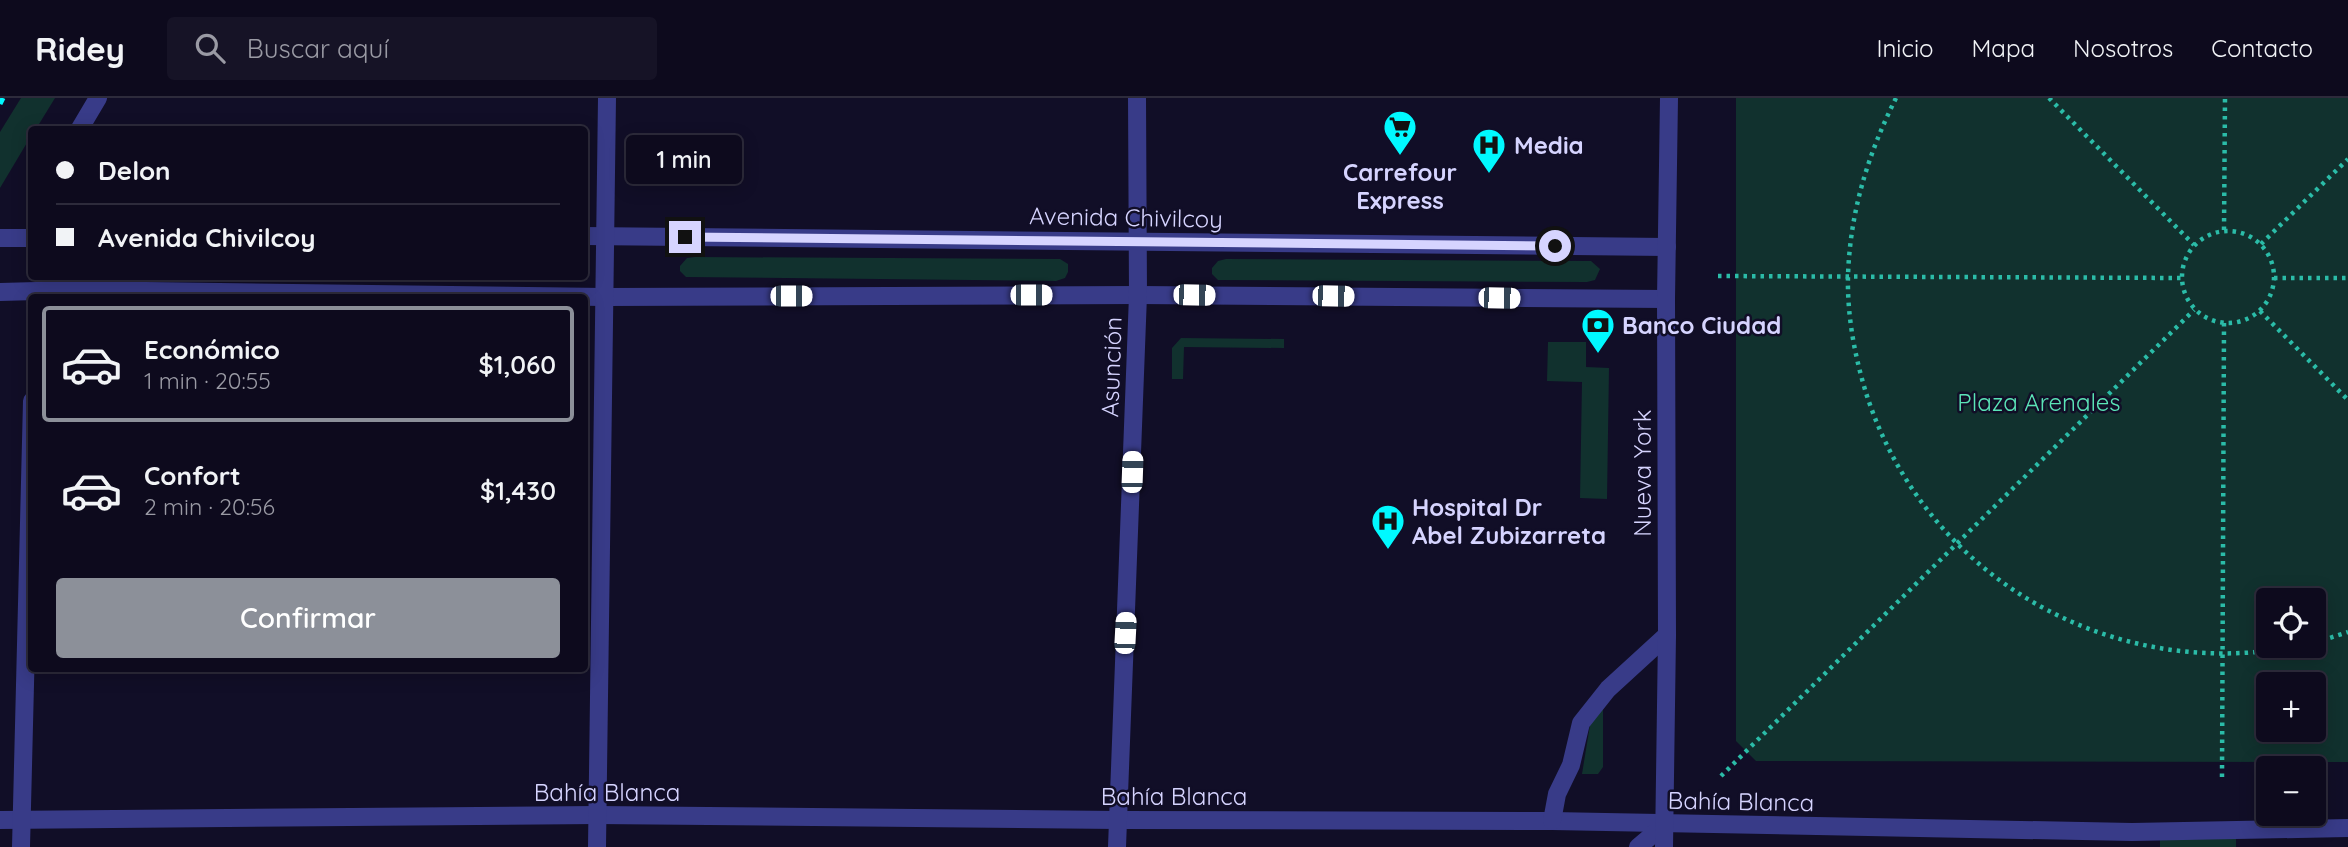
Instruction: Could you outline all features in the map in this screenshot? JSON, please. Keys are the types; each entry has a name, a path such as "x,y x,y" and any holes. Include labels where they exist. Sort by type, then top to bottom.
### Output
{"street":[{"path":"81,126 98,98"},
{"path":"597,847 607,98"},
{"name":"Asunción","path":"1117,847 1138,295 1137,98"},
{"name":"Nueva York","path":"1664,847 1669,98"},
{"name":"Avenida Chivilcoy","path":"588,236 1667,247"},
{"path":"0,238 28,238"},
{"path":"0,292 34,288 414,294"},
{"path":"588,297 1138,295 1666,299"},
{"path":"21,847 28,553"},
{"path":"1552,821 1557,794 1571,765 1581,723 1608,690 1667,635"},
{"name":"Bahía Blanca","path":"0,820 597,815 1552,821 2160,839 2236,839 2295,828 2348,828"},
{"path":"1638,847 1664,825"}],"path":[{"path":"1896,98 1879,132 1862,179 1852,227 1848,277 1851,326 1860,374 1876,421 1897,466 1924,507 1957,544 1993,576 2034,604 2078,626 2125,642 2173,651 2223,655 2256,652"},
{"path":"2049,98 2194,244"},
{"path":"2224,230 2225,98"},
{"path":"2261,244 2348,159"},
{"path":"2224,230 2238,231 2261,244 2268,254 2274,278 2272,290 2260,311 2237,322 2224,323 2213,321 2194,310 2181,278 2182,265 2194,244 2203,237 2224,230"},
{"path":"1718,276 2181,278"},
{"path":"2274,278 2348,278"},
{"path":"1721,776 2194,310"},
{"path":"2260,311 2348,400"},
{"path":"2222,777 2224,323"},
{"path":"2326,639 2348,632"}],"green space":[{"path":"21,98 55,98 38,126 28,126 28,141 0,188 0,132"},
{"name":"Plaza Arenales","path":"1736,98 2348,98 2348,762 2326,762 2326,756 2256,756 2256,762 1756,761 1736,741"},
{"path":"687,258 1060,259 1068,264 1068,272 1065,278 1056,281 686,277 680,271 680,266"},
{"path":"1218,261 1591,261 1600,269 1595,280 1587,282 1218,280 1212,274 1212,268"},
{"path":"1181,338 1284,339 1284,348 1184,347 1183,379 1172,379 1172,348"},
{"path":"1548,342 1586,342 1586,367 1609,368 1607,499 1580,498 1582,382 1547,381"},
{"path":"1603,700 1603,767 1598,774 1582,774 1590,725"},
{"path":"2160,832 2236,832 2236,847 2160,847"}],"railway":[{"path":"0,104 3,98"}],"place":[{"name":"Carrefour Express","path":"1400,157"},
{"name":"Media","path":"1489,175"},
{"name":"Banco Ciudad","path":"1598,355"},
{"name":"Hospital Dr Abel Zubizarreta","path":"1388,551"}],"route":[{"path":"685,237 1555,246"}]}
